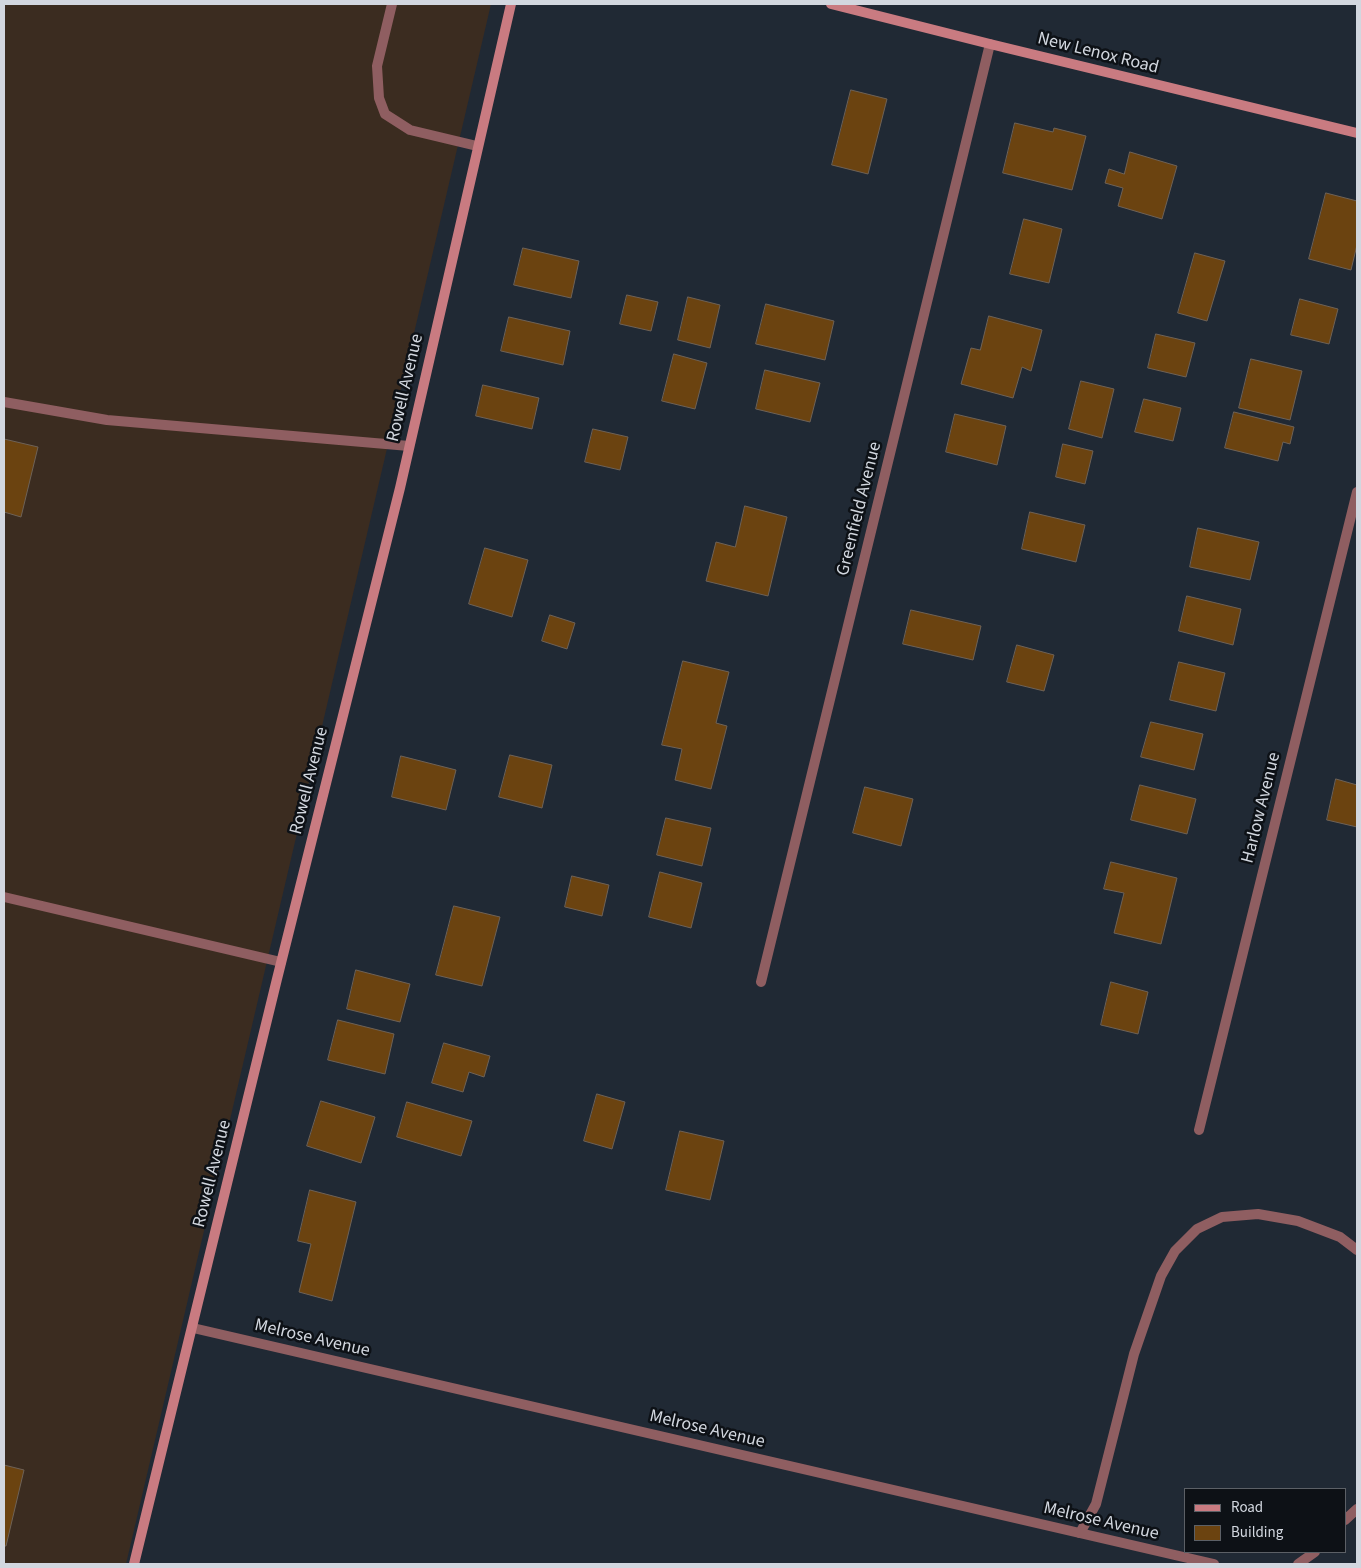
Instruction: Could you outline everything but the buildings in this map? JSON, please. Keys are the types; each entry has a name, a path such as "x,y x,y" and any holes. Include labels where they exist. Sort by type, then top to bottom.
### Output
{"street":[{"path":"392,4 377,66 379,98 385,114 410,130 477,146"},
{"name":"Rowell Avenue","path":"134,1564 409,446 511,4"},
{"name":"New Lenox Road","path":"831,4 1357,133"},
{"name":"Greenfield Avenue","path":"761,982 990,44"},
{"path":"4,402 107,420 409,446"},
{"name":"Harlow Avenue","path":"1199,1130 1357,492"},
{"path":"4,897 281,962"},
{"path":"1080,1533 1096,1504 1134,1354 1161,1276 1175,1251 1197,1229 1222,1217 1258,1214 1298,1221 1340,1237 1357,1250"},
{"name":"Melrose Avenue","path":"193,1328 1214,1564"},
{"path":"1346,1519 1357,1509"},
{"path":"1298,1564 1314,1553"}],"shaded area":[{"path":"4,4 491,4 126,1564 4,1564"}]}
